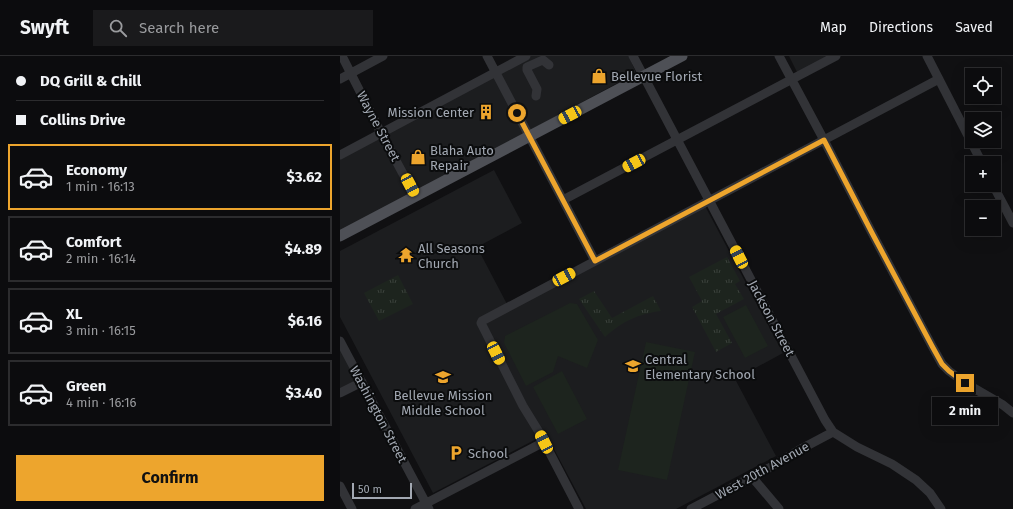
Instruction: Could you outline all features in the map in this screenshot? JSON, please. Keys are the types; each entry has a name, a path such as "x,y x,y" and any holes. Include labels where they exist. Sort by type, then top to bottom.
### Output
{"main road":[{"path":"340,236 682,56"}],"street":[{"name":"Wayne Street","path":"342,56 416,196"},
{"path":"340,79 383,56"},
{"path":"487,56 595,261"},
{"path":"340,155 526,56"},
{"name":"Jackson Street","path":"633,56 833,432"},
{"path":"779,56 942,364 965,383 1003,405 1013,414"},
{"path":"563,200 836,56"},
{"path":"927,56 978,156"},
{"path":"536,96 537,89 527,70 527,67 542,60 549,64"},
{"path":"579,509 544,442 523,406 481,323 482,321 939,79"},
{"path":"998,192 1013,223"},
{"name":"Washington Street","path":"340,341 427,506"},
{"path":"340,394 362,382"},
{"path":"833,432 857,447 892,464 916,480 930,493 941,509"},
{"name":"West 20th Avenue","path":"691,509 833,432"},
{"path":"415,509 427,506 544,442"},
{"path":"752,477 779,509"},
{"path":"340,486 352,509"}],"shaded area":[{"path":"526,56 629,56 636,73 420,190 340,236 340,154"},
{"path":"789,56 836,56 799,76"},
{"name":"Central Elementary School","path":"494,170 522,223 477,247 508,306 704,204 783,353 735,379 776,456 676,509 586,509 546,434 433,493 340,317 340,251"},
{"path":"340,340 362,382 340,394"}],"green space":[{"path":"727,257 740,281 735,284 744,299 716,314 732,343 716,352 692,307 702,301 689,277"},
{"path":"398,275 413,304 379,321 364,293"},
{"path":"594,291 612,318 653,296 661,311 645,314 631,319 605,337 579,299"},
{"path":"570,303 577,304 598,340 587,368 558,356 553,372 526,386 504,343 505,336"},
{"path":"746,305 768,346 745,358 723,317"},
{"path":"646,342 695,352 667,480 618,470"},
{"path":"562,371 587,419 558,434 533,387"}],"place":[{"name":"Bellevue Florist","path":"599,76"},
{"name":"Mission Center","path":"486,112"},
{"name":"Blaha Auto Repair","path":"418,157"},
{"name":"All Seasons Church","path":"406,255"},
{"name":"Central Elementary School","path":"633,366"},
{"name":"Bellevue Mission Middle School","path":"443,377"},
{"name":"School","path":"456,453"}],"route":[{"path":"517,113 595,261 824,140 942,364 965,383"}]}
